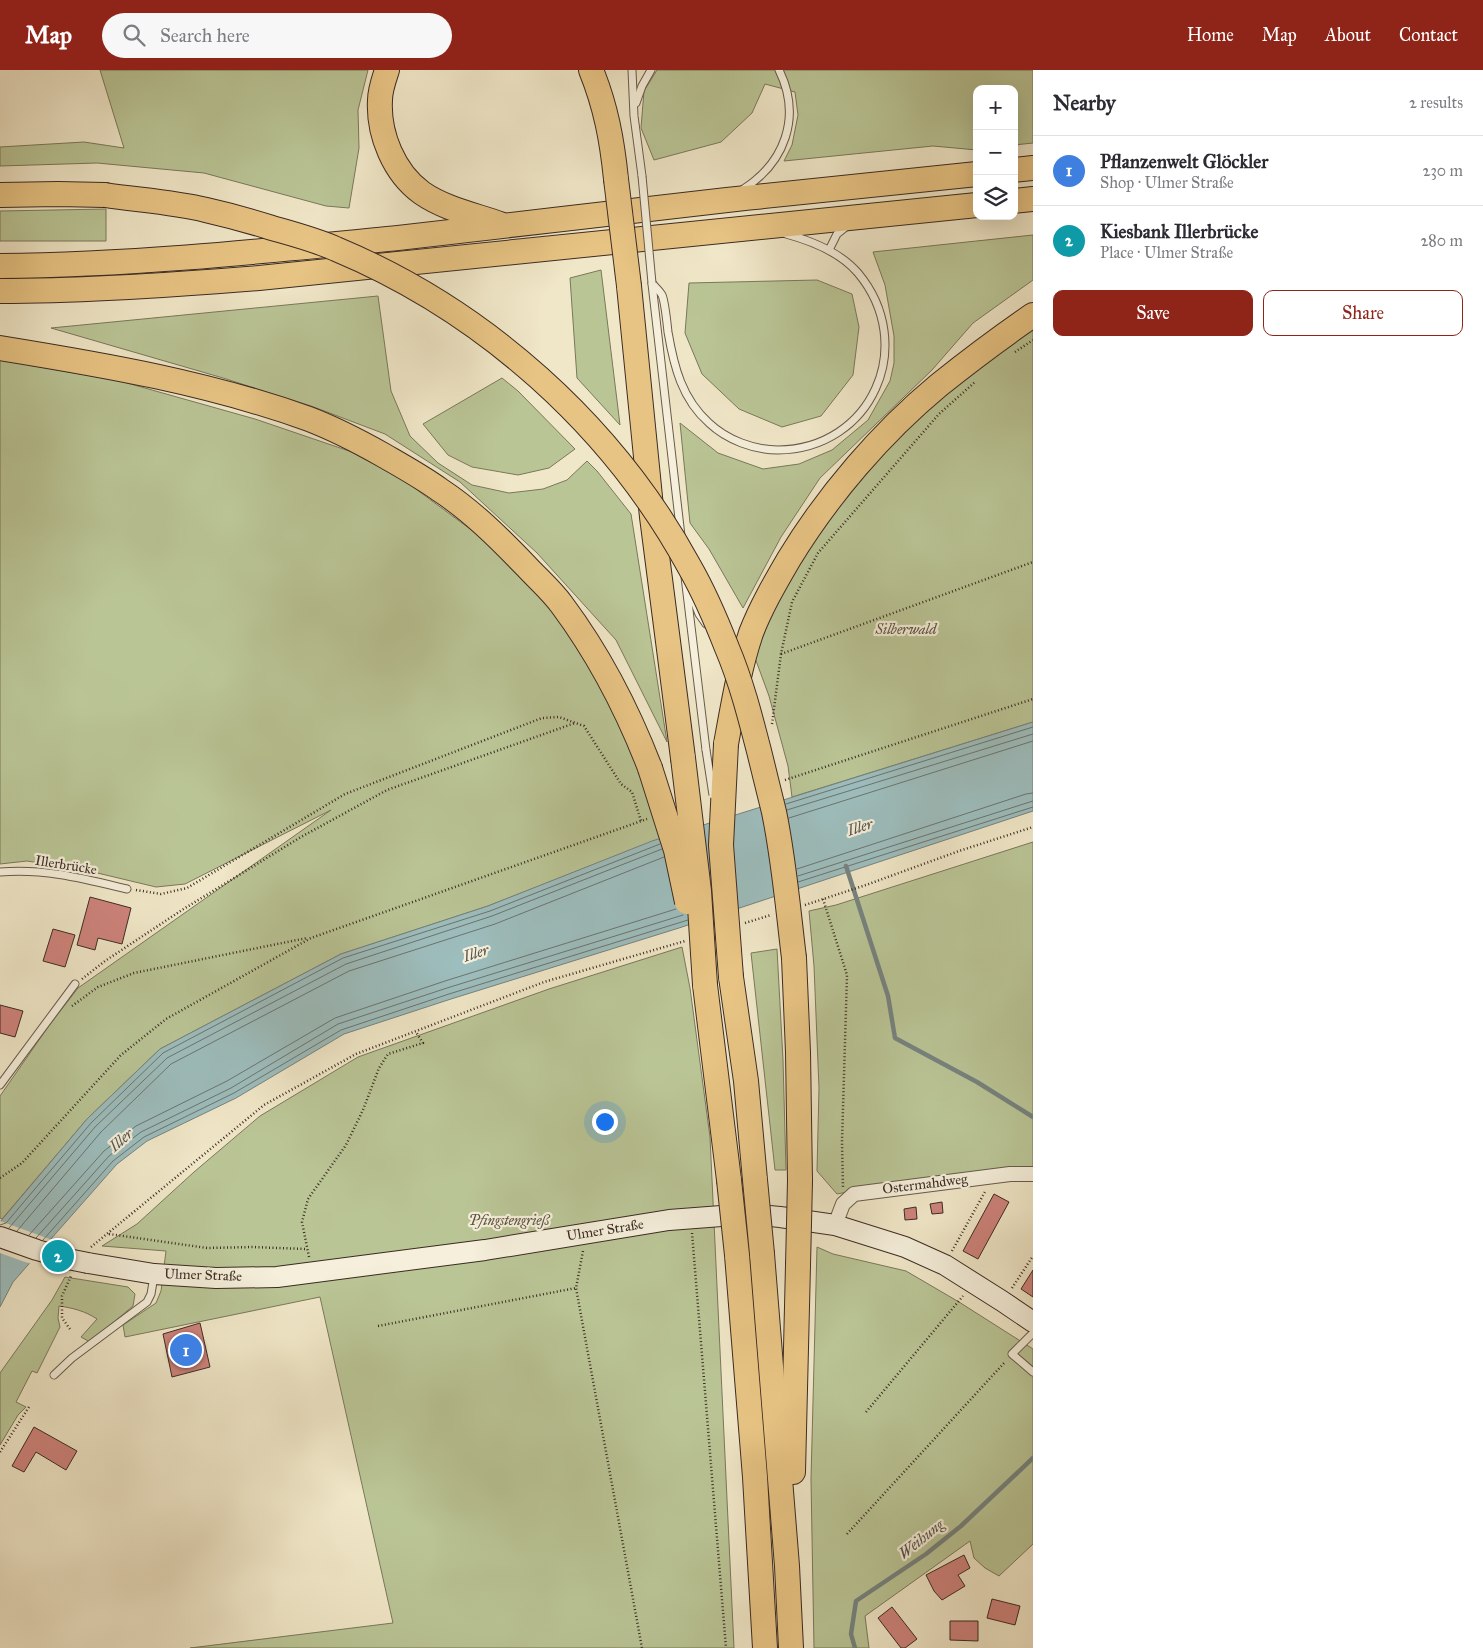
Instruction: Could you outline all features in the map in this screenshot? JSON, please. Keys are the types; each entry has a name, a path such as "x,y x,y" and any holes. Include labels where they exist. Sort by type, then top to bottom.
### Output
{"highway":[{"path":"387,70 380,99 386,142 393,161 421,193 438,203 507,226"},
{"path":"591,71 606,114 612,141 629,286 652,517 699,891 706,985 737,1255 752,1441 765,1648"},
{"path":"1018,170 1033,168"},
{"path":"0,266 148,261 258,252 973,174"},
{"path":"0,195 105,195 204,210 288,232 335,248 384,271 469,322 538,376 573,410 622,466 665,524 690,566 728,650 748,711 774,813 794,958 800,1181 792,1497 787,1566"},
{"path":"1018,201 1033,199"},
{"path":"0,291 140,287 259,278 973,205"},
{"path":"791,1648 787,1566 762,1254 746,1081 731,977 716,747 735,696 740,667 752,631 765,603 797,546 822,509 848,476 887,434 938,386 1033,315"},
{"path":"0,348 94,363 170,378 227,392 310,420 357,440 440,490 499,538 561,604 594,652 627,712 650,768 676,850 706,985"}],"main road":[{"name":"Ulmer Straße","path":"0,1237 68,1259 154,1274 225,1278 277,1277 485,1250 668,1220 748,1214 835,1225 905,1247 945,1265 1033,1322"}],"street":[{"name":"Ostermahdweg","path":"843,1204 854,1194 987,1176 1033,1174"},
{"path":"835,1225 843,1204"}],"lane":[{"path":"632,70 634,116 684,570 716,747"},
{"path":"634,116 638,94 651,70"},
{"path":"725,200 750,184 768,168 779,154 785,140 789,123 790,100 786,84 779,70"},
{"path":"829,250 837,234 862,217"},
{"path":"652,283 662,295 672,356 679,379 693,406 717,430 744,443 771,450 796,449 825,440 842,430 852,421 865,406 876,387 885,356 884,322 875,299 857,272 839,257 807,239 762,227"},
{"path":"684,570 692,597 724,659 735,696"},
{"name":"Illerbrücke","path":"0,872 22,870 64,874 127,889"},
{"path":"0,1085 75,984"},
{"path":"54,1375 72,1358 147,1302 151,1294 154,1274"},
{"path":"1033,1333 1012,1354 1033,1372"}],"path":[{"path":"1012,354 1033,340"},
{"path":"771,730 781,654 792,602 818,553 939,414 976,381"},
{"path":"781,654 1033,562"},
{"path":"787,779 1033,699"},
{"path":"68,1010 98,987 134,973 311,938 641,821 632,792 621,784 584,726 559,717 542,718 345,794 187,888 161,894 127,889"},
{"path":"75,984 105,960 182,910 301,837 387,790 576,723"},
{"path":"804,905 1033,827"},
{"path":"823,899 847,975 842,1142 843,1204"},
{"path":"740,924 777,913"},
{"path":"0,1178 22,1162 121,1055 166,1019 311,938"},
{"path":"306,1249 207,1248 109,1234 264,1105 356,1054 544,982 693,938"},
{"path":"313,1273 306,1249 302,1222 308,1198 346,1145 363,1110 378,1068 388,1054 423,1043 416,1032"},
{"path":"953,1250 985,1193 987,1176"},
{"path":"691,1218 726,1648"},
{"path":"584,1234 585,1242 576,1288 642,1648"},
{"path":"1012,1288 1033,1256"},
{"path":"866,1412 974,1284"},
{"path":"378,1326 576,1288"},
{"path":"847,1534 1012,1354"},
{"path":"0,1452 29,1407"}],"green space":[{"path":"100,70 368,70 358,110 359,148 349,208 326,206 204,173 97,163 0,166 0,147 84,142 124,148"},
{"path":"657,70 1033,70 1033,143 1018,145 1018,85 973,85 973,150 933,146 784,161 792,145 798,115 795,92 765,84 752,113 721,142 654,160 641,128 644,91"},
{"path":"106,209 106,241 0,241 0,211"},
{"path":"1033,235 1033,280 973,323 932,370 820,478 781,537 743,608 709,549 690,523 680,423 718,453 763,469 799,464 832,450 868,420 890,381 894,363 894,336 885,285 873,252"},
{"path":"601,270 620,425 577,378 570,278"},
{"path":"817,280 852,294 859,327 853,375 821,416 782,427 739,409 702,374 685,333 689,283"},
{"path":"378,296 391,391 410,436 438,463 472,485 509,493 543,489 567,480 587,461 631,514 667,742 616,640 537,553 460,482 385,434 311,406 223,378 51,328"},
{"name":"Silberwald","path":"1033,327 1033,722 792,797 788,766 769,696 751,647 816,535 884,451 945,392"},
{"path":"0,360 120,381 255,419 352,452 405,481 500,551 562,621 611,700 639,759 662,838 488,906 341,954 160,1049 87,1119 2,1219 0,1218 0,1096 78,988 331,810 185,884 156,887 89,871 27,861 0,864"},
{"path":"502,378 518,391 575,449 549,468 518,475 472,467 448,455 423,424"},
{"path":"1033,842 1033,1170 863,1189 837,1194 817,1171 819,1088 814,966 809,911 836,905"},
{"name":"Pfingstengrieß","path":"682,947 690,988 710,1137 734,1648 190,1648 393,1623 320,1297 125,1337 123,1325 156,1303 161,1291 166,1251 102,1246 137,1224 260,1116 358,1057 549,989"},
{"path":"777,949 786,1170 775,1170 751,953"},
{"path":"817,1247 833,1254 906,1271 1033,1349 1033,1544 999,1576 985,1568 974,1558 970,1541 865,1616 869,1648 814,1648 811,1479"},
{"path":"65,1277 128,1287 135,1294 133,1306 90,1342 81,1337 97,1319 79,1310 59,1306 58,1318 60,1327 37,1373 32,1371 16,1402 26,1407 18,1415 0,1445 0,1373 52,1300"}],"water":[{"name":"Iller","path":"1033,722 1033,811 679,928 344,1034 236,1098 147,1141 117,1164 13,1282 0,1307 0,1222 87,1119 160,1049 341,954 488,906 652,841"}],"pier":[{"path":"0,1221 53,1240 32,1264 25,1262 0,1253"}],"building":[{"path":"90,897 131,908 122,944 98,938 95,950 77,945"},
{"path":"53,929 75,935 65,967 43,961"},
{"path":"0,1005 23,1011 15,1037 0,1033"},
{"path":"994,1194 1009,1202 978,1259 963,1251"},
{"path":"942,1202 943,1213 932,1214 930,1204"},
{"path":"916,1207 917,1219 905,1220 904,1209"},
{"path":"1033,1270 1033,1297 1021,1289"},
{"path":"200,1323 210,1367 172,1377 163,1334"},
{"path":"34,1427 77,1451 66,1470 36,1452 24,1472 12,1466"},
{"path":"964,1555 970,1568 958,1575 965,1586 942,1600 934,1591 926,1575"},
{"path":"992,1599 1020,1606 1015,1625 987,1618"},
{"path":"892,1607 917,1639 905,1648 901,1648 878,1618"},
{"path":"950,1621 978,1621 978,1641 950,1640"}],"waterway":[{"path":"846,866 888,996 895,1038 977,1082 1033,1117"},
{"name":"Weihung","path":"855,1648 851,1634 856,1601 926,1554 961,1526 1033,1458"}],"place":[{"name":"Kiesbank Illerbrücke","path":"58,1256"},
{"name":"Pflanzenwelt Glöckler","path":"186,1350"}]}
